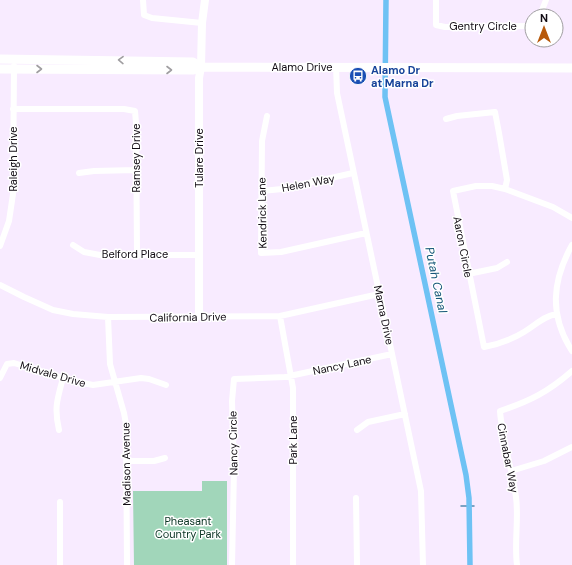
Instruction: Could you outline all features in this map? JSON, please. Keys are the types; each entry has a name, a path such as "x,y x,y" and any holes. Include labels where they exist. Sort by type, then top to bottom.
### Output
{"main road":[{"name":"Alamo Drive","path":"0,59 193,62 201,67"},
{"name":"Alamo Drive","path":"0,69 193,70 201,67 336,66 572,68"}],"street":[{"path":"143,0 144,15 152,18 202,23"},
{"name":"Tulare Drive","path":"199,316 199,78 201,67 202,23 205,0"},
{"name":"Gentry Circle","path":"436,0 436,25 445,27 524,26"},
{"name":"Raleigh Drive","path":"0,246 9,221 13,194 14,59"},
{"name":"Marna Drive","path":"336,66 337,93 353,174 421,491 423,565"},
{"name":"Ramsey Drive","path":"13,109 124,109 135,111 137,254"},
{"path":"446,120 457,116 495,112 500,133 507,180 505,189"},
{"name":"Kendrick Lane","path":"267,116 262,141 261,253 281,252 366,233"},
{"path":"79,174 94,171 136,170"},
{"name":"Helen Way","path":"262,191 282,189 353,174"},
{"name":"Aaron Circle","path":"556,314 538,321 526,331 504,343 484,347 452,191 476,186 492,186 505,189 553,207 572,218"},
{"name":"Belford Place","path":"73,245 84,252 100,254 199,254"},
{"path":"572,245 565,258 558,280 556,298 556,314 561,330 572,351"},
{"path":"468,274 497,268 507,262"},
{"name":"California Drive","path":"0,285 24,298 53,310 73,314 108,317 152,318 199,316 280,316 379,294"},
{"name":"Park Lane","path":"280,316 293,388 293,565"},
{"name":"Madison Avenue","path":"108,317 109,354 114,382 126,424 127,565"},
{"name":"Nancy Lane","path":"292,376 392,354"},
{"name":"Midvale Drive","path":"0,378 7,364 14,363 63,378 93,385 141,378 166,385"},
{"name":"Cinnabar Way","path":"517,565 516,498 502,432 500,412 537,397 554,386 572,371"},
{"name":"Nancy Circle","path":"232,565 234,470 232,401 234,379 292,376"},
{"path":"59,430 56,405 63,378"},
{"path":"358,430 368,422 405,414"},
{"path":"511,471 544,461 572,447"},
{"path":"126,461 154,461 165,458"},
{"path":"356,498 356,565"},
{"path":"60,502 60,565"}],"green space":[{"name":"Pheasant Country Park","path":"202,481 227,481 227,565 134,565 133,491 202,491"}],"waterway":[{"name":"Putah Canal","path":"386,0 385,97 466,475 469,498 470,565"},
{"name":"Putah Canal","path":"461,506 474,506"}],"place":[{"name":"Alamo Dr at Marna Dr","path":"358,76"}]}
